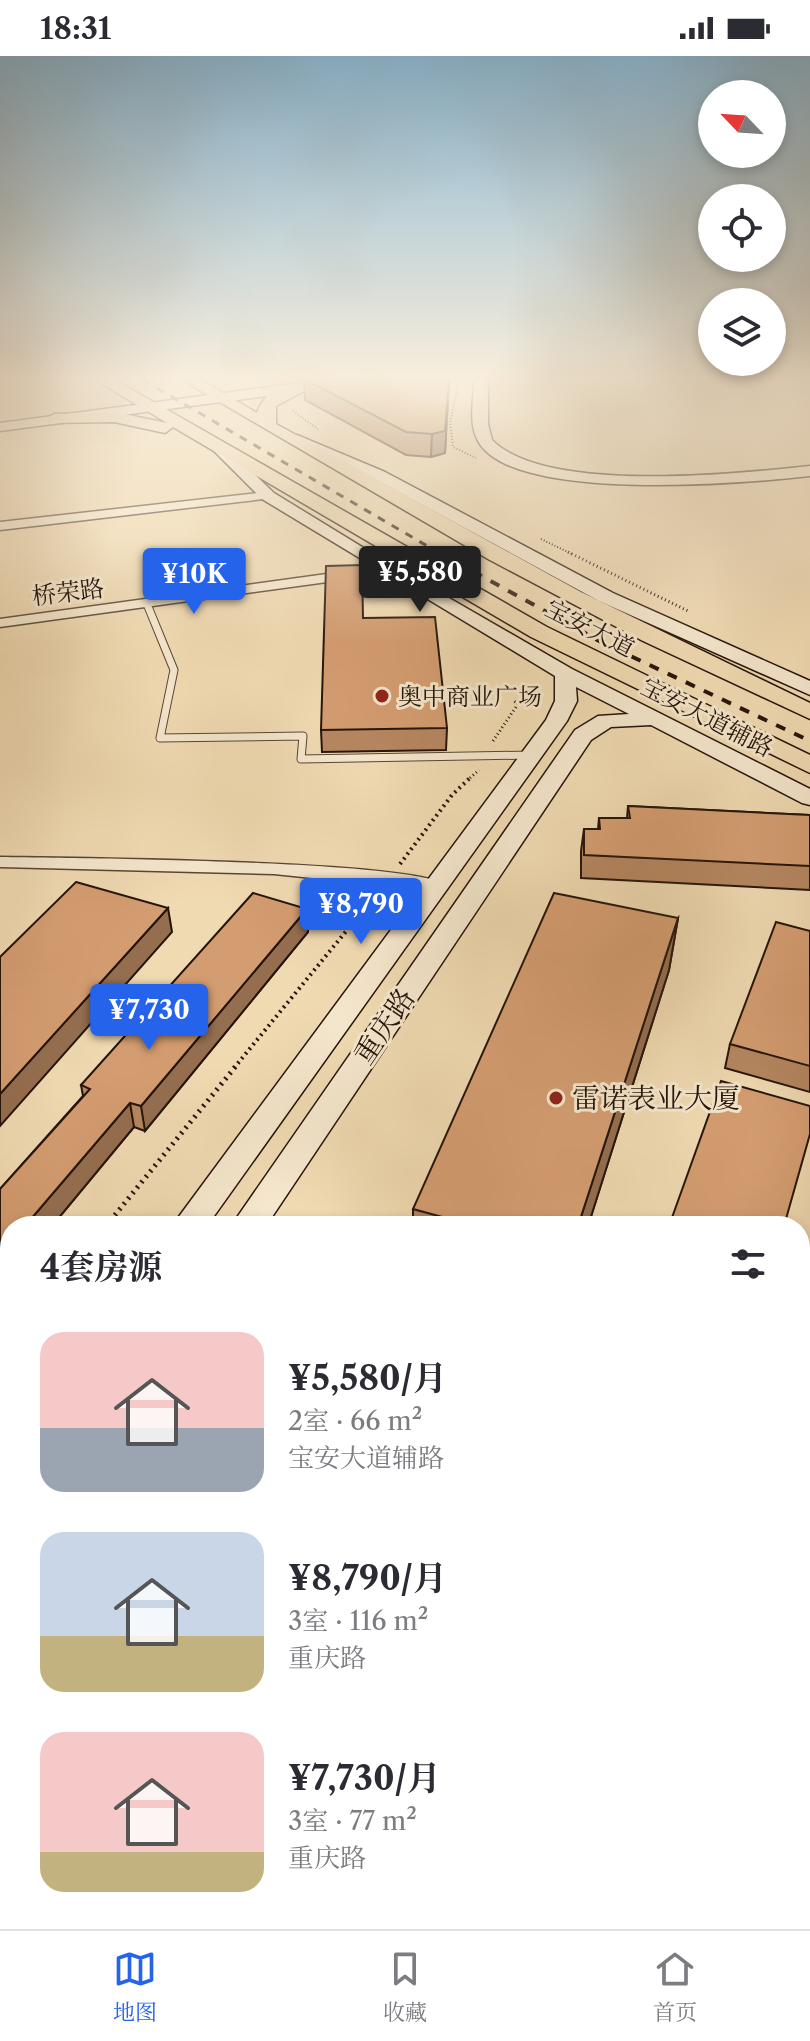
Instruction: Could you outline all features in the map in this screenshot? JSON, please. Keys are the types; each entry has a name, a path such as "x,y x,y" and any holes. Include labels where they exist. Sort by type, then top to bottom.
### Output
{"main road":[{"name":"宝安大道辅路","path":"237,467 268,496 379,565 565,673 810,798"},
{"name":"宝安大道","path":"253,467 539,632 810,765"},
{"name":"宝安大道","path":"339,467 513,567 688,657 810,712"},
{"path":"361,467 606,597 810,689"},
{"path":"539,467 582,476 627,479 721,478 810,471"},
{"path":"605,467 677,471 730,467"},
{"name":"重庆路","path":"196,1216 562,712 566,701 565,673"},
{"name":"重庆路","path":"255,1216 590,728 616,719 659,723"},
{"path":"500,797 535,805"}],"street":[{"path":"0,526 268,496"},
{"name":"桥荣路","path":"0,623 342,576 379,565"},
{"path":"0,862 271,870 389,878 437,886"}],"lane":[{"path":"147,604 174,670 160,738 303,736 301,759 531,755"}],"path":[{"path":"532,534 692,613"},
{"path":"114,1216 389,878 452,795 474,778 518,704 514,701"}],"building":[{"name":"奥中商业广场","path":"362,565 363,618 435,617 447,728 321,730 326,566"},
{"path":"628,806 810,815 810,866 584,855 584,829 600,829 599,818 630,818"},
{"path":"76,882 168,908 0,1094 0,957"},
{"path":"253,893 307,909 141,1106 130,1103 34,1216 0,1216 0,1189 90,1089 81,1085"},
{"name":"雷诺表业大厦","path":"554,893 678,918 581,1216 439,1216 413,1209"},
{"path":"776,922 810,931 810,1066 730,1044"},
{"path":"721,1081 810,1106 810,1134 787,1216 673,1216"}],"railway":[{"path":"293,467 441,554"},
{"path":"438,552 603,643 810,741"}],"place":[{"name":"奥中商业广场","path":"382,696"},
{"name":"雷诺表业大厦","path":"556,1098"}]}
